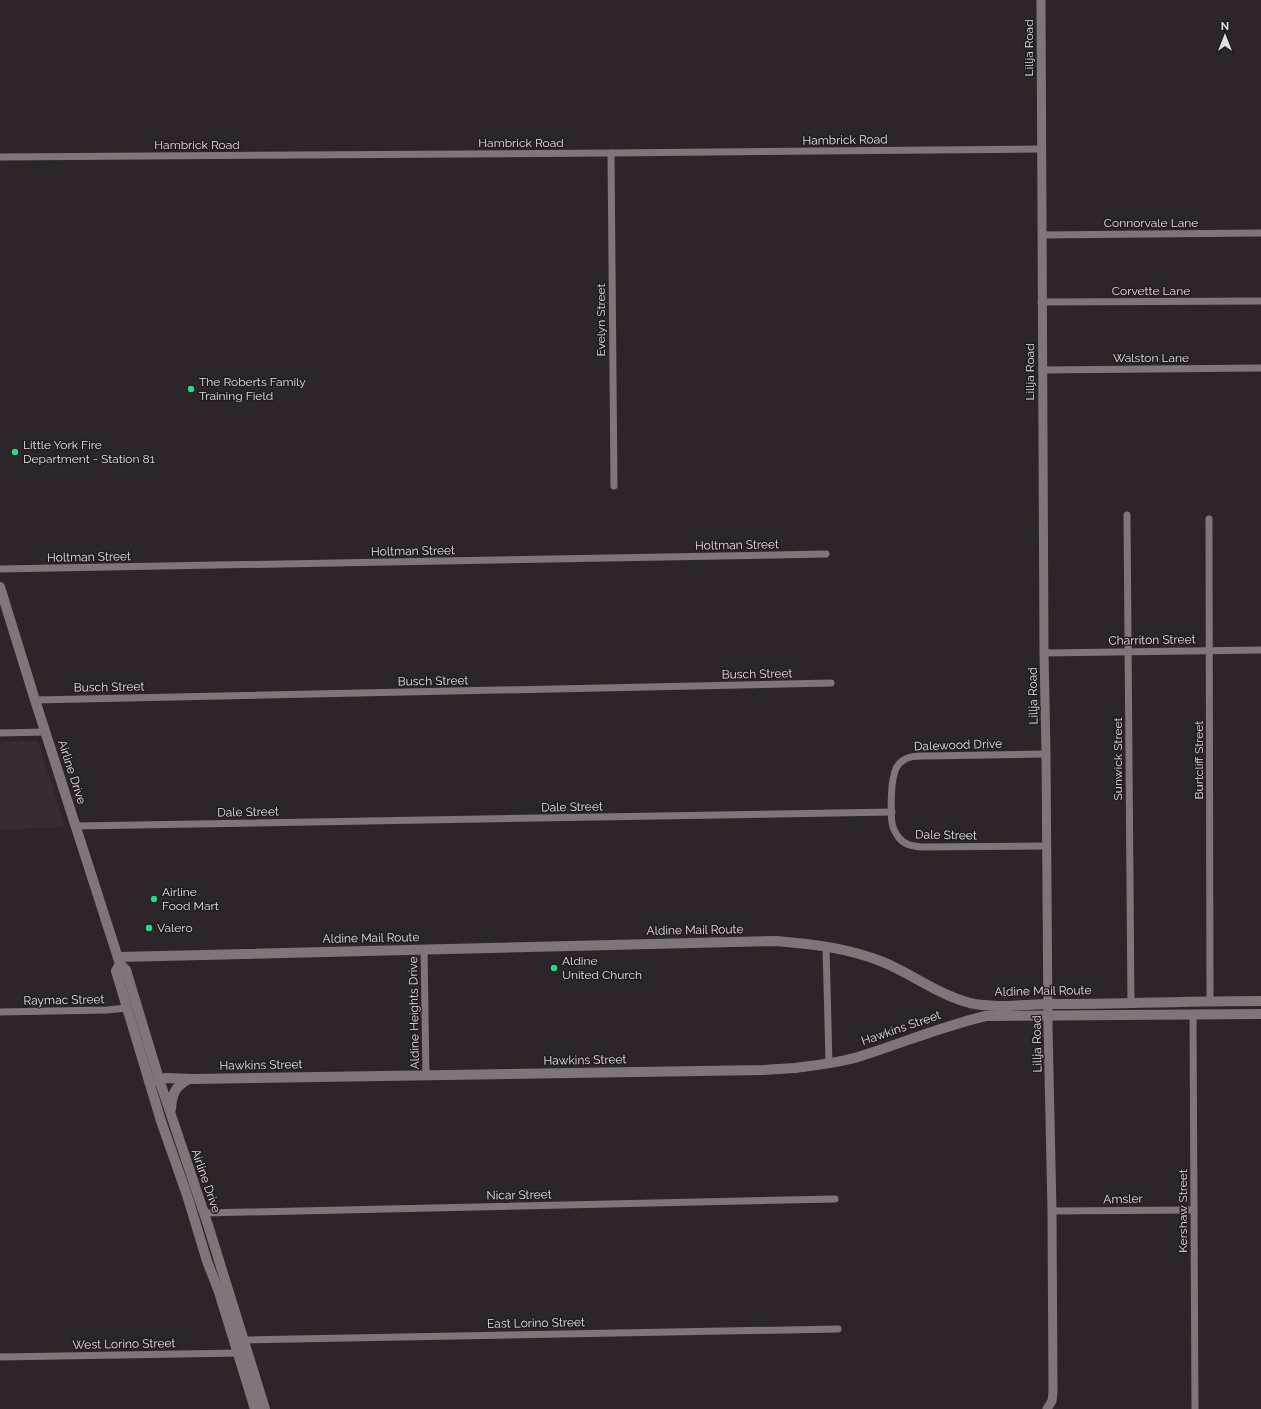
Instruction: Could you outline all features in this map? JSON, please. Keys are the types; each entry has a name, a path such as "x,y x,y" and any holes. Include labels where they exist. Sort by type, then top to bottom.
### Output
{"main road":[{"name":"Airline Drive","path":"0,587 45,732 119,960 126,970 154,1080 161,1121 187,1195 207,1260 239,1340"},
{"name":"Aldine Mail Route","path":"119,960 776,941 826,946 846,950 884,962 954,998 971,1003 1010,1006 1048,1004 1261,1001"},
{"name":"Airline Drive","path":"119,960 116,971 127,1008 154,1080 171,1118 204,1213 243,1353 265,1409"},
{"name":"Aldine Mail Route","path":"1003,1016 1261,1014"},
{"name":"Hawkins Street","path":"154,1080 763,1070 795,1068 829,1063 860,1056 963,1021 986,1016 1003,1016"},
{"path":"171,1118 172,1098 176,1089 183,1082 189,1079"},
{"name":"Airline Drive","path":"243,1353 255,1409"}],"street":[{"name":"Lillja Road","path":"1041,0 1044,653 1048,1016 1052,1211 1053,1392 1052,1401 1047,1409"},
{"name":"Hambrick Road","path":"0,157 1041,149"},
{"name":"Evelyn Street","path":"611,153 614,486"},
{"name":"Connorvale Lane","path":"1042,235 1261,233"},
{"name":"Corvette Lane","path":"1042,302 1261,301"},
{"name":"Walston Lane","path":"1042,370 1261,368"},
{"name":"Sunwick Street","path":"1127,515 1130,1004"},
{"name":"Burtcliff Street","path":"1209,518 1210,1001"},
{"name":"Holtman Street","path":"0,569 826,554"},
{"name":"Charriton Street","path":"1044,653 1261,650"},
{"name":"Busch Street","path":"35,700 831,683"},
{"path":"0,733 45,732"},
{"name":"Dalewood Drive","path":"892,812 893,775 900,762 906,758 912,756 1046,754"},
{"name":"Dale Street","path":"76,826 892,812 893,828 899,838 908,845 921,847 1046,846"},
{"path":"826,946 829,1063"},
{"name":"Aldine Heights Drive","path":"424,950 426,1075"},
{"name":"Raymac Street","path":"0,1012 107,1010 127,1008"},
{"name":"Kershaw Street","path":"1193,1014 1195,1409"},
{"name":"Nicar Street","path":"204,1213 835,1199"},
{"name":"Amsler","path":"1052,1211 1194,1210"},
{"name":"East Lorino Street","path":"239,1340 838,1329"},
{"name":"West Lorino Street","path":"0,1356 243,1353"}],"shaded area":[{"path":"38,741 65,827 0,830 0,742"}],"place":[{"name":"The Roberts Family Training Field","path":"191,389"},
{"name":"Little York Fire Department - Station 81","path":"15,452"},
{"name":"Airline Food Mart","path":"154,899"},
{"name":"Valero","path":"149,928"},
{"name":"Aldine United Church","path":"554,968"}]}
